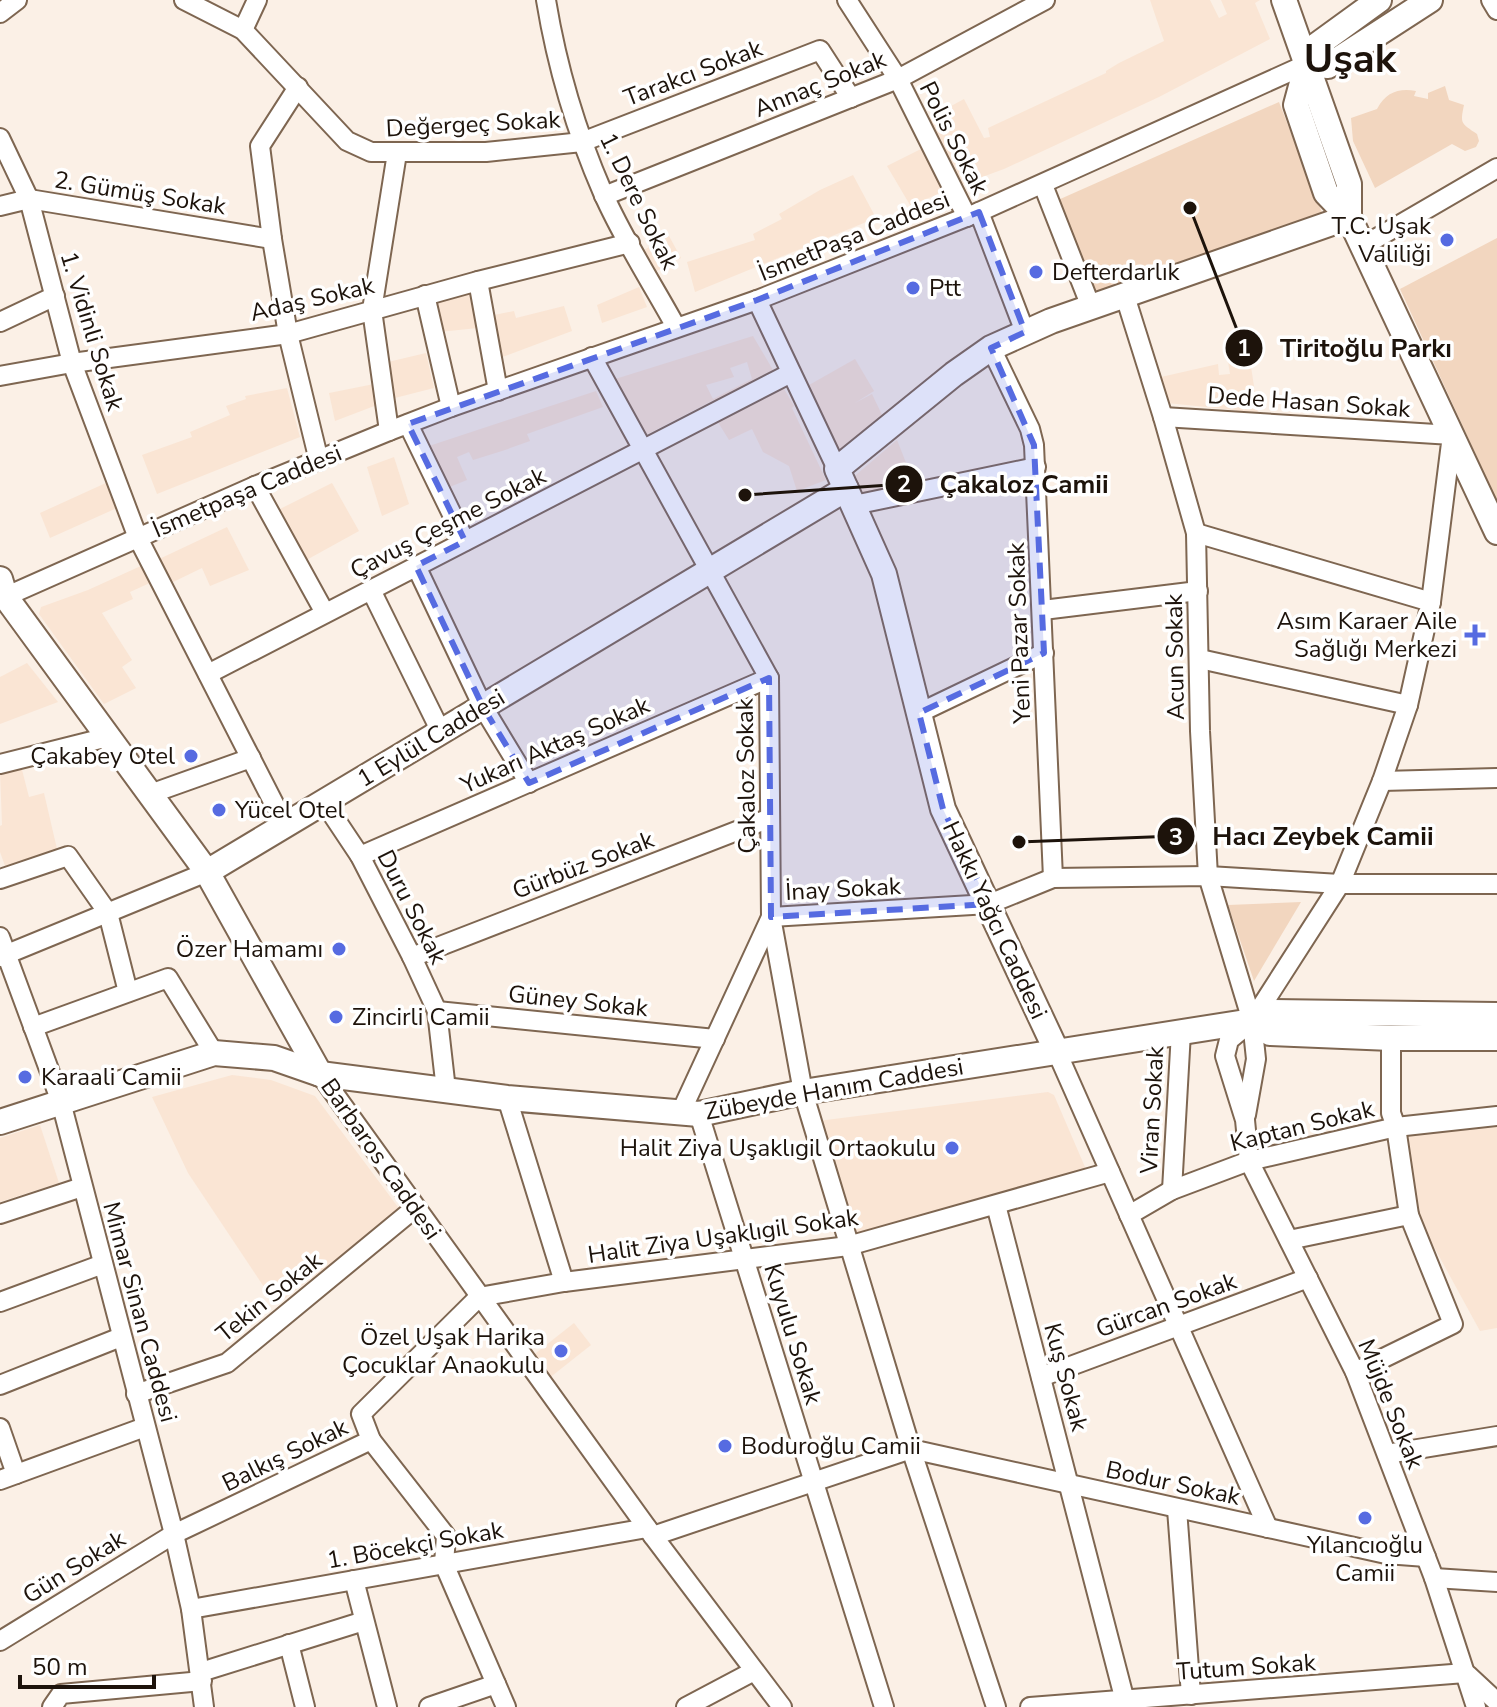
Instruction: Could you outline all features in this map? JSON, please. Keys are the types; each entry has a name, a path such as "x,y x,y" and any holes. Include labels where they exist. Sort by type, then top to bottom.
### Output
{"main road":[{"path":"1284,0 1307,64"},
{"path":"1379,0 1317,45 1307,64 1296,105 1326,193 1349,217 1497,532"},
{"path":"1307,64 1328,66 1430,0"},
{"name":"1 Eylül Caddesi","path":"207,872 846,488 954,374 991,348 1091,307 1349,217"},
{"name":"Hakkı Yağcı Caddesi","path":"846,488 884,574 943,809 1056,1050"},
{"name":"Barbaros Caddesi","path":"2,591 207,872 320,1074"},
{"name":"Zübeyde Hanım Caddesi","path":"214,1053 274,1058 320,1074 507,1098 690,1114 1056,1050 1252,1021 1273,1012 1497,1015"},
{"name":"Zübeyde Hanım Caddesi","path":"1252,1021 1270,1033 1497,1038"},
{"path":"0,1122 214,1053"}],"street":[{"path":"0,13 17,0"},
{"name":"Değergeç Sokak","path":"184,0 243,30 347,141 371,152 486,152 582,142"},
{"path":"243,30 257,0"},
{"name":"1. Dere Sokak","path":"546,0 556,57 582,142 604,196 676,327"},
{"name":"Polis Sokak","path":"847,0 898,79 973,214 1025,332"},
{"name":"Annaç Sokak","path":"604,196 898,79 1045,0"},
{"path":"1491,0 1497,10"},
{"name":"Tarakcı Sokak","path":"582,142 820,50 851,98"},
{"name":"İsmetPaşa Caddesi","path":"498,391 757,300 973,214 1307,64"},
{"path":"298,87 260,146 288,334 319,461"},
{"name":"1. Vidinli Sokak","path":"0,138 29,199 72,363 138,538 285,825"},
{"path":"389,431 372,310 397,153"},
{"path":"1363,246 1497,168"},
{"path":"1043,185 1091,307"},
{"name":"2. Gümüş Sokak","path":"0,206 29,199 272,239"},
{"name":"Adaş Sokak","path":"0,376 72,363 288,334 425,295 630,243"},
{"path":"478,281 498,391"},
{"path":"425,295 451,407"},
{"path":"0,322 55,296"},
{"name":"Acun Sokak","path":"1125,296 1196,533 1200,731 1208,876 1252,1021 1256,1059 1245,1120"},
{"name":"Hakkı Yağcı Caddesi","path":"757,300 846,488"},
{"name":"Yeni Pazar Sokak","path":"991,348 1030,429 1036,467 1053,878"},
{"name":"Çakaloz Sokak","path":"592,357 769,678 771,917 803,1092 911,1449 996,1707"},
{"name":"Çavuş Çeşme Sokak","path":"208,674 791,373"},
{"name":"İsmetpaşa Caddesi","path":"2,591 138,538 389,431 498,391"},
{"name":"Dede Hasan Sokak","path":"1163,417 1452,435"},
{"path":"408,424 465,541"},
{"path":"1245,1120 1225,1056 1229,1040 1252,1021 1340,884 1382,781 1408,705 1431,602 1452,435"},
{"path":"846,488 1036,467"},
{"path":"255,486 325,613"},
{"path":"1443,514 1458,498 1484,503"},
{"path":"1196,533 1431,602"},
{"path":"416,566 483,707 529,783"},
{"path":"371,590 441,732"},
{"path":"1043,610 1198,591"},
{"path":"919,713 1044,653"},
{"path":"1200,659 1408,705"},
{"name":"Yukarı Aktaş Sokak","path":"360,856 769,678"},
{"path":"0,764 108,737"},
{"path":"150,794 251,758"},
{"path":"1382,781 1497,778"},
{"name":"Duru Sokak","path":"324,802 360,856 437,1011 446,1090"},
{"name":"Gürbüz Sokak","path":"412,957 770,818"},
{"path":"0,879 68,856 108,913 128,992"},
{"name":"1 Eylül Caddesi","path":"2,950 108,913 207,872"},
{"path":"1053,878 1208,876 1340,884 1497,884"},
{"name":"İnay Sokak","path":"690,1114 715,1039 771,917 989,904 1053,878"},
{"name":"Mimar Sinan Caddesi","path":"2,950 61,1102 174,1534 191,1609 204,1707"},
{"path":"33,1027 168,978 214,1053"},
{"name":"Güney Sokak","path":"437,1011 715,1039"},
{"name":"Viran Sokak","path":"1172,1190 1181,1032"},
{"path":"1355,1372 1453,1324 1409,1215 1396,1127 1391,1113 1391,1038"},
{"name":"Hakkı Yağcı Caddesi","path":"1056,1050 1268,1528"},
{"name":"Barbaros Caddesi","path":"320,1074 650,1532 782,1707"},
{"path":"507,1098 564,1282"},
{"name":"Kuyulu Sokak","path":"690,1114 745,1258 884,1707"},
{"name":"Kaptan Sokak","path":"1129,1215 1172,1190 1249,1161 1396,1127 1497,1116"},
{"name":"Müjde Sokak","path":"1245,1120 1249,1161 1355,1372 1434,1578 1465,1673 1497,1702"},
{"name":"Halit Ziya Uşaklıgil Sokak","path":"479,1297 564,1282 848,1246 1110,1172"},
{"path":"0,1214 82,1187"},
{"name":"Kuş Sokak","path":"996,1205 1125,1701"},
{"name":"Tekin Sokak","path":"136,1394 227,1363 415,1208"},
{"path":"1289,1240 1409,1215"},
{"path":"0,1302 103,1264"},
{"name":"Gürcan Sokak","path":"1041,1377 1308,1278"},
{"name":"Balkış Sokak","path":"174,1534 371,1440 361,1414 479,1297"},
{"path":"0,1385 121,1337"},
{"path":"0,1428 8,1477 145,1427"},
{"path":"1387,1454 1497,1436"},
{"path":"371,1440 446,1536 444,1564 506,1707"},
{"name":"1. Böcekçi Sokak","path":"191,1609 444,1564 650,1532 911,1449"},
{"name":"Bodur Sokak","path":"911,1449 1386,1554 1426,1557"},
{"path":"1177,1509 1191,1695"},
{"name":"Gün Sokak","path":"0,1641 174,1534"},
{"path":"1434,1578 1497,1582"},
{"path":"354,1580 387,1707"},
{"path":"52,1707 61,1694 202,1676 364,1621"},
{"path":"289,1644 305,1707"},
{"path":"686,1707 754,1671"},
{"path":"1465,1673 1476,1707"},
{"name":"Tutum Sokak","path":"1030,1707 1191,1695 1252,1699 1465,1673"},
{"path":"429,1707 496,1684"}],"highlighted area":[{"path":"979,212 1025,332 991,348 1034,445 1044,653 919,713 943,809 989,904 771,917 769,678 529,783 483,707 416,566 465,541 408,424 757,300"}],"shaded area":[{"path":"1150,0 1210,0 1219,18 1227,14 1221,0 1260,0 1255,3 1270,39 1159,97 1004,169 963,184 927,119 964,99 984,138 990,137 988,128 1106,73 1119,63 1164,41"},
{"path":"1445,86 1449,100 1464,105 1462,120 1477,134 1479,141 1476,147 1465,151 1452,144 1375,188 1353,141 1351,118 1377,109 1394,92 1416,91 1414,96 1428,99 1428,93"},
{"path":"1279,102 1323,215 1093,300 1058,200"},
{"path":"925,147 947,191 910,205 887,166"},
{"path":"853,175 876,218 695,292 687,262 755,240 753,234 782,219 779,214"},
{"path":"669,236 681,258 653,273 642,251"},
{"path":"1497,238 1497,501 1400,289"},
{"path":"639,287 647,307 602,323 597,305"},
{"path":"469,288 478,328 439,332 432,298"},
{"path":"564,306 572,331 497,359 489,316 514,311 516,318"},
{"path":"753,336 794,406 792,408 826,480 797,491 789,466 763,452 752,429 729,440 708,406 714,400 644,436 612,380","holes":["747,362 752,379 713,399 706,385 734,377 730,368"]},
{"path":"426,353 434,388 391,399 388,362"},
{"path":"1249,353 1258,413 1236,414 1235,410 1167,403 1161,377 1218,364 1219,375 1230,374 1227,355"},
{"path":"855,359 874,391 855,403 872,394 883,417 841,449 835,447 802,389"},
{"path":"374,384 377,405 335,421 329,393"},
{"path":"287,388 300,437 157,494 142,455 192,437 190,432 230,415 226,406 246,399 245,396"},
{"path":"596,391 603,407 527,434 530,441 502,451 473,460 469,452 457,457 467,480 447,488 426,447"},
{"path":"897,440 916,488 860,500 850,480"},
{"path":"394,457 409,504 382,516 367,467"},
{"path":"108,482 117,508 50,538 40,513"},
{"path":"332,483 359,531 301,563 274,512"},
{"path":"227,527 249,570 210,586 202,568 167,585 155,561"},
{"path":"143,565 152,582 130,592 133,599 102,613 132,660 122,667 136,688 104,704 39,614 41,607"},
{"path":"27,663 58,702 0,724 0,677"},
{"path":"21,766 29,797 44,793 57,849 5,866 0,852 0,772"},
{"path":"1301,902 1254,981 1228,905"},
{"path":"232,1075 271,1080 315,1096 401,1211 276,1305 188,1173 152,1097"},
{"name":"Halit Ziya Uşaklıgil Ortaokulu","path":"1048,1092 1054,1095 1088,1174 856,1241 818,1121"},
{"path":"40,1125 59,1183 0,1202 0,1138"},
{"path":"1497,1127 1497,1328 1480,1331 1416,1214 1407,1134"},
{"name":"Özel Uşak Harika Çocuklar Anaokulu","path":"574,1323 591,1345 548,1379 531,1357"}],"place":[{"name":"Tiritoğlu Parkı","path":"1190,208"},
{"name":"T.C. Uşak Valiliği","path":"1447,240"},
{"name":"Defterdarlık","path":"1036,272"},
{"name":"Ptt","path":"913,288"},
{"name":"Çakaloz Camii","path":"745,495"},
{"name":"Asım Karaer Aile Sağlığı Merkezi","path":"1475,635"},
{"name":"Çakabey Otel","path":"191,756"},
{"name":"Yücel Otel","path":"219,810"},
{"name":"Hacı Zeybek Camii","path":"1019,842"},
{"name":"Özer Hamamı","path":"339,949"},
{"name":"Zincirli Camii","path":"336,1017"},
{"name":"Karaali Camii","path":"25,1077"},
{"name":"Halit Ziya Uşaklıgil Ortaokulu","path":"952,1148"},
{"name":"Özel Uşak Harika Çocuklar Anaokulu","path":"561,1351"},
{"name":"Boduroğlu Camii","path":"725,1446"},
{"name":"Yılancıoğlu Camii","path":"1365,1518"}],"district":[{"name":"Uşak","path":"1350,58"}]}
